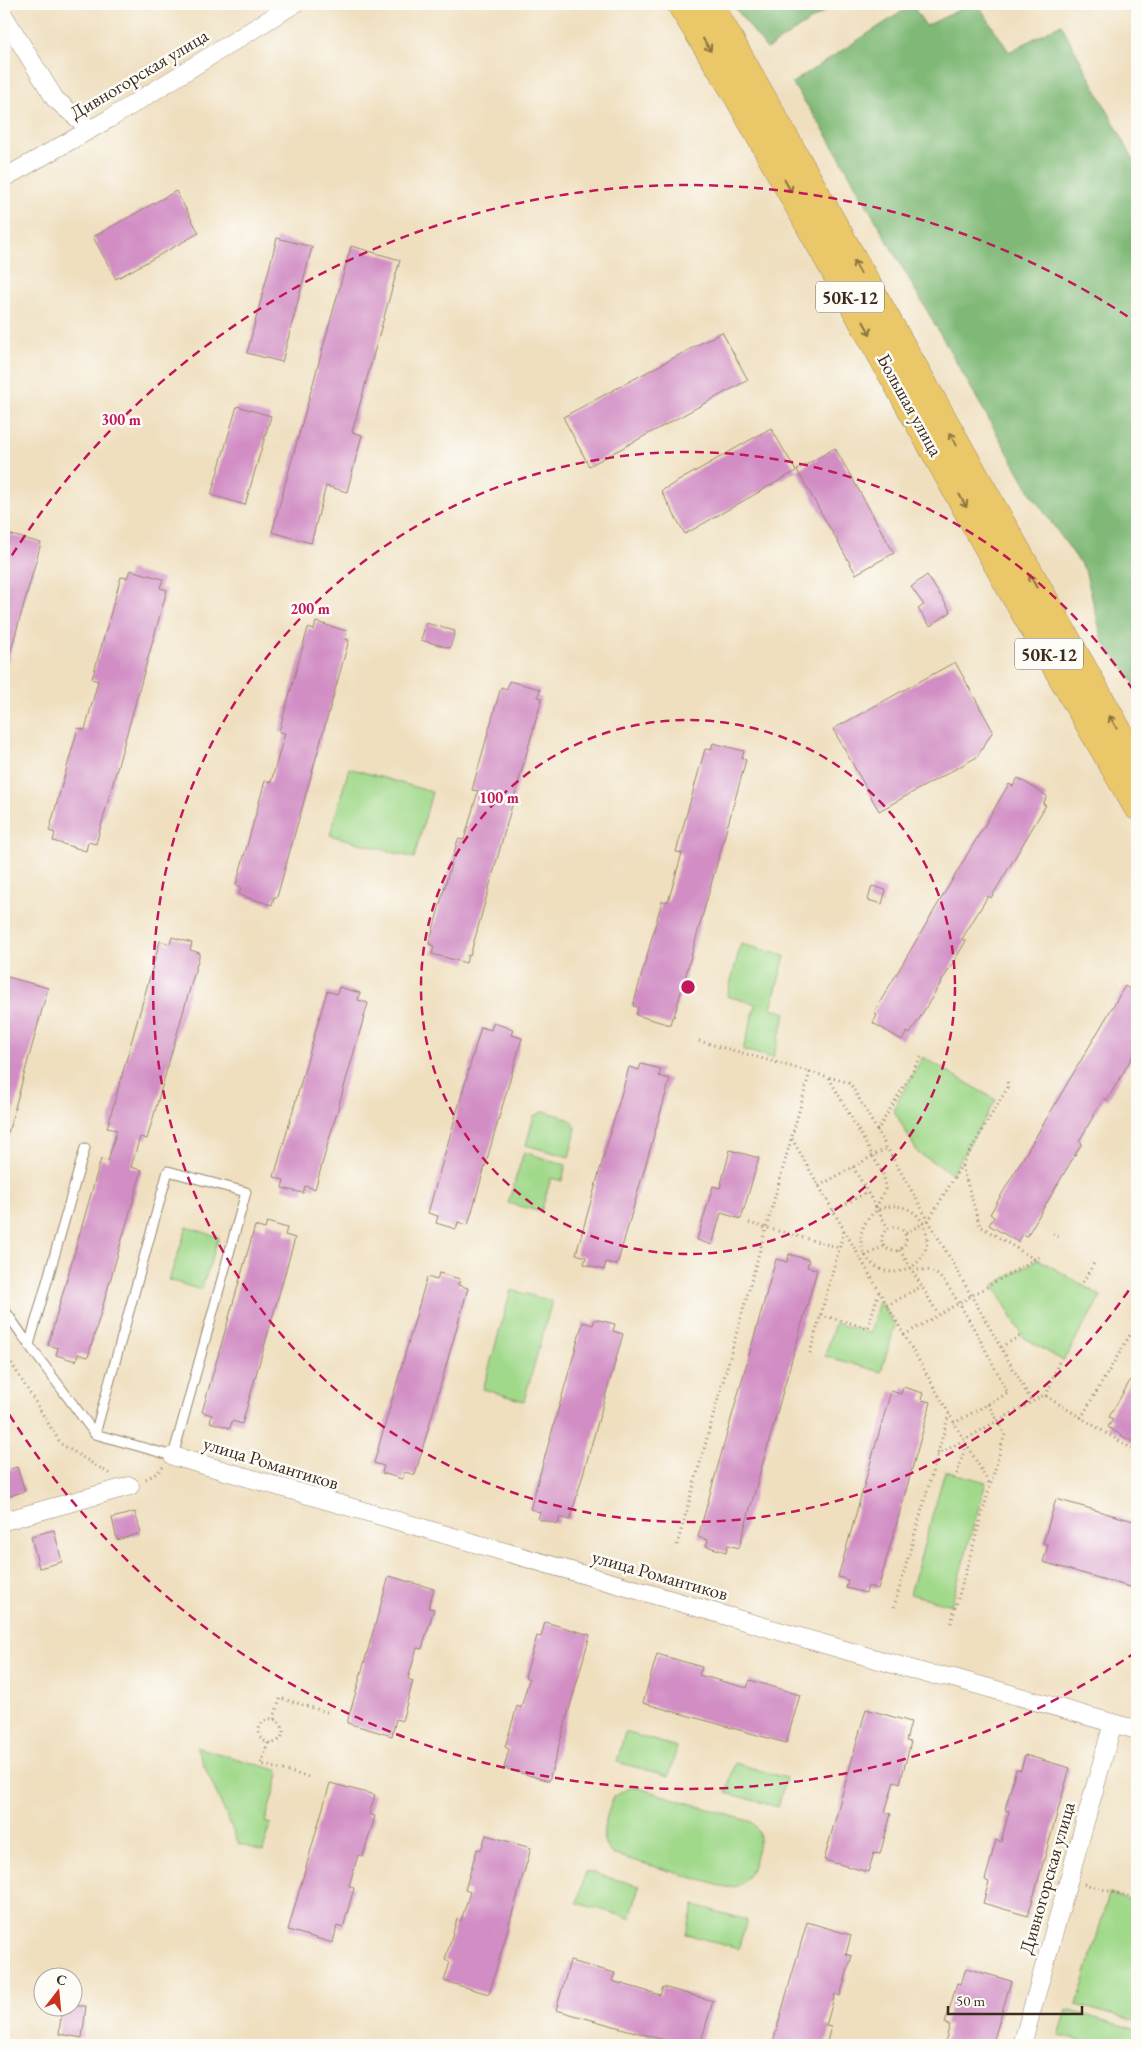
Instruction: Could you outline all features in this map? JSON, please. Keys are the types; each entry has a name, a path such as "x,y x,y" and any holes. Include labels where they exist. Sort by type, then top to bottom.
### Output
{"main road":[{"name":"Большая улица","path":"681,4 737,94 1013,592 1085,716 1132,770"},
{"name":"Большая улица","path":"713,4 717,18 1132,770 1137,806"}],"street":[{"name":"Дивногорская улица","path":"4,178 90,129 294,4"},
{"path":"4,16 55,99 90,129"},
{"name":"улица Романтиков","path":"173,1456 928,1674 950,1677 1137,1730"},
{"path":"4,1521 130,1486"},
{"name":"Дивногорская улица","path":"1022,2045 1113,1723"}],"lane":[{"path":"28,1345 85,1148"},
{"path":"4,1309 28,1345 95,1434 173,1456 246,1192 168,1171 95,1434"}],"path":[{"path":"699,1041 850,1083 1032,1402"},
{"path":"877,1131 924,1054"},
{"path":"677,1545 810,1072"},
{"path":"829,1077 886,1183 883,1197 877,1209 863,1228 862,1247 866,1255 872,1263 888,1271 897,1272 912,1269 927,1270 936,1274 950,1289 1008,1392 954,1423"},
{"path":"906,1233 929,1220 1008,1086 1007,1079"},
{"path":"792,1139 990,1485"},
{"path":"819,1186 887,1148"},
{"path":"962,1165 980,1226 1034,1259"},
{"path":"853,1168 888,1228"},
{"path":"833,1210 867,1192"},
{"path":"877,1209 891,1206 900,1207 917,1215 923,1224 927,1241 925,1250 912,1269"},
{"path":"749,1222 840,1248"},
{"path":"897,1227 906,1233 906,1243 900,1250 892,1252 884,1246 882,1235 888,1228 897,1227"},
{"path":"810,1353 844,1231"},
{"path":"1053,1234 1061,1238"},
{"path":"860,1259 884,1246"},
{"path":"900,1250 938,1314"},
{"path":"903,1335 1040,1256"},
{"path":"1083,1282 1094,1263"},
{"path":"887,1306 922,1286"},
{"path":"821,1315 868,1328 878,1291"},
{"path":"1081,1418 1137,1322"},
{"path":"1001,1347 1022,1335"},
{"path":"4,1357 10,1361 62,1444 130,1486 157,1474 173,1456"},
{"path":"1046,1396 1060,1359"},
{"path":"937,1455 1044,1395 1129,1447 1137,1449"},
{"path":"950,1623 1005,1434 988,1404"},
{"path":"894,1607 949,1414"},
{"path":"958,1474 966,1444"},
{"path":"274,1719 280,1698 327,1712"},
{"path":"268,1743 260,1736 260,1725 269,1719 274,1719"},
{"path":"268,1743 278,1741 282,1737 282,1727 274,1719"},
{"path":"268,1743 262,1764 308,1777"},
{"path":"1069,1880 1137,1899"}],"green space":[{"path":"732,4 836,4 767,49"},
{"path":"971,4 978,4 1009,52 1061,24 1137,166 1137,687 1103,642 1085,570 1032,495 827,135 792,83 912,5 926,26"},
{"path":"349,768 432,792 414,858 330,835"},
{"path":"741,944 785,956 771,1008 786,1013 773,1058 743,1050 756,1004 727,996"},
{"path":"923,1057 996,1100 952,1173 918,1153 893,1109"},
{"path":"544,1111 565,1118 574,1124 575,1136 569,1157 526,1145 534,1116"},
{"path":"524,1152 566,1165 562,1181 551,1178 541,1212 508,1203"},
{"path":"187,1227 219,1237 201,1290 169,1280"},
{"path":"1038,1259 1101,1296 1063,1361 1023,1337 994,1285"},
{"path":"511,1290 552,1301 524,1401 483,1389"},
{"path":"879,1301 895,1325 881,1372 825,1356 835,1323 870,1333"},
{"path":"945,1471 986,1482 951,1605 910,1594"},
{"path":"625,1732 677,1747 669,1776 617,1762"},
{"path":"196,1747 280,1771 265,1822 271,1824 263,1851 239,1844"},
{"path":"735,1763 786,1778 778,1807 726,1793"},
{"path":"630,1788 638,1788 752,1822 759,1832 760,1838 753,1864 746,1879 741,1884 733,1887 724,1887 612,1854 604,1841 606,1819 613,1797"},
{"path":"586,1871 639,1886 630,1918 577,1903"},
{"path":"1109,1894 1137,1902 1137,2022 1077,2005"},
{"path":"694,1905 747,1920 738,1949 686,1934"},
{"path":"1067,2010 1137,2030 1136,2045 1096,2045 1059,2035"}],"building":[{"path":"176,191 199,233 116,279 93,237"},
{"path":"277,238 312,247 282,362 247,353"},
{"path":"351,246 400,260 352,432 362,435 347,492 326,486 311,543 272,532"},
{"path":"722,332 748,380 589,466 563,417"},
{"path":"237,406 271,416 245,505 211,495"},
{"path":"771,428 796,471 685,534 661,491"},
{"path":"835,448 894,553 856,574 797,470"},
{"path":"4,533 41,543 8,661 4,660"},
{"path":"130,570 163,579 160,588 167,590 96,844 88,842 86,851 53,841 55,833 49,831 78,728 85,730 98,681 92,679 121,577 127,578"},
{"path":"927,575 951,612 930,626 918,609 924,605 911,587"},
{"path":"316,622 347,631 345,639 349,640 277,897 274,897 272,905 239,895 241,887 236,885 265,781 271,782 285,733 279,732 308,628 314,630"},
{"path":"426,623 455,631 450,648 421,640"},
{"path":"955,662 993,731 977,757 879,811 833,729"},
{"path":"509,681 540,689 538,697 542,698 470,956 468,955 466,963 432,954 434,946 429,944 458,839 464,840 478,791 472,790 501,687 507,689"},
{"path":"713,743 744,751 742,759 746,760 674,1017 672,1017 670,1025 636,1015 638,1007 633,1006 662,901 668,902 682,853 676,852 705,749 711,750"},
{"path":"1018,778 1047,796 1043,804 1046,805 991,898 988,896 962,939 966,941 910,1034 907,1032 902,1040 873,1023 877,1015 874,1012 1009,784 1013,786"},
{"path":"872,886 886,890 882,904 868,900"},
{"path":"172,937 192,943 190,950 200,953 147,1139 140,1137 131,1167 142,1170 88,1357 78,1354 76,1361 56,1355 58,1348 48,1345 101,1159 108,1161 117,1130 107,1128 160,941 170,944"},
{"path":"4,976 48,988 8,1133 4,1133"},
{"path":"1125,986 1137,993 1137,1049 1107,1100 1104,1098 1079,1141 1082,1143 1027,1236 1023,1234 1018,1242 989,1225 994,1217 990,1214"},
{"path":"339,987 360,993 358,1000 368,1003 315,1189 305,1186 303,1193 282,1188 284,1180 274,1177 327,991 337,994"},
{"path":"493,1023 513,1029 511,1035 522,1038 468,1225 458,1222 456,1229 436,1223 438,1216 428,1213 481,1027 491,1030"},
{"path":"641,1064 661,1069 659,1076 670,1079 617,1265 606,1262 604,1270 584,1264 586,1257 576,1254 629,1067 639,1070"},
{"path":"730,1150 759,1158 741,1219 721,1213 712,1245 697,1240 713,1186 720,1188"},
{"path":"267,1222 287,1228 285,1235 295,1238 242,1424 232,1421 230,1428 210,1422 212,1415 202,1412 255,1226 265,1229"},
{"path":"789,1254 809,1260 807,1267 817,1270 739,1548 728,1545 726,1552 706,1546 708,1540 698,1537 776,1259 787,1262"},
{"path":"439,1273 460,1279 458,1285 468,1288 415,1475 405,1472 402,1479 382,1473 384,1466 374,1463 427,1277 437,1280"},
{"path":"595,1319 615,1324 613,1331 623,1334 570,1520 560,1517 558,1524 538,1519 540,1512 530,1509 583,1322 593,1325"},
{"path":"1137,1369 1137,1445 1108,1427 1113,1419 1109,1417"},
{"path":"903,1387 923,1393 921,1400 931,1402 878,1589 868,1586 866,1593 846,1588 848,1580 838,1577 891,1391 901,1394"},
{"path":"17,1467 25,1491 4,1498 4,1471"},
{"path":"1056,1499 1137,1522 1137,1589 1043,1562 1048,1545 1043,1543"},
{"path":"135,1512 141,1533 117,1540 112,1518"},
{"path":"54,1530 62,1562 39,1568 31,1536"},
{"path":"389,1576 434,1589 428,1608 434,1609 422,1649 417,1648 408,1679 413,1681 402,1721 396,1719 392,1736 347,1723"},
{"path":"545,1622 590,1635 549,1781 504,1768 509,1749 505,1747 517,1706 521,1708 529,1679 525,1677 537,1636 541,1637"},
{"path":"657,1654 702,1667 699,1675 747,1688 750,1680 800,1695 786,1743 643,1703"},
{"path":"866,1709 911,1722 906,1741 911,1742 900,1783 894,1781 885,1812 891,1814 880,1854 874,1853 868,1872 824,1860"},
{"path":"1025,1755 1070,1768 1028,1916 983,1903 989,1882 985,1880 996,1840 1001,1842 1009,1811 1005,1810 1016,1769 1021,1770"},
{"path":"330,1783 375,1795 369,1814 375,1816 363,1856 358,1855 349,1886 354,1888 343,1928 337,1926 333,1943 288,1930"},
{"path":"486,1835 531,1848 489,1994 444,1981 450,1962 445,1960 457,1919 461,1921 470,1892 465,1890 477,1849 481,1850"},
{"path":"807,1922 851,1935 846,1954 852,1956 840,1996 835,1994 826,2026 831,2027 826,2045 772,2045"},
{"path":"570,1961 615,1973 612,1981 660,1995 663,1987 713,2001 700,2045 682,2045 556,2010"},
{"path":"966,1968 1011,1981 993,2043 988,2041 987,2045 944,2045 950,2025 945,2024 957,1983 961,1984"},
{"path":"82,2006 86,2006 82,2038 59,2034 61,2016 82,2016"}]}
